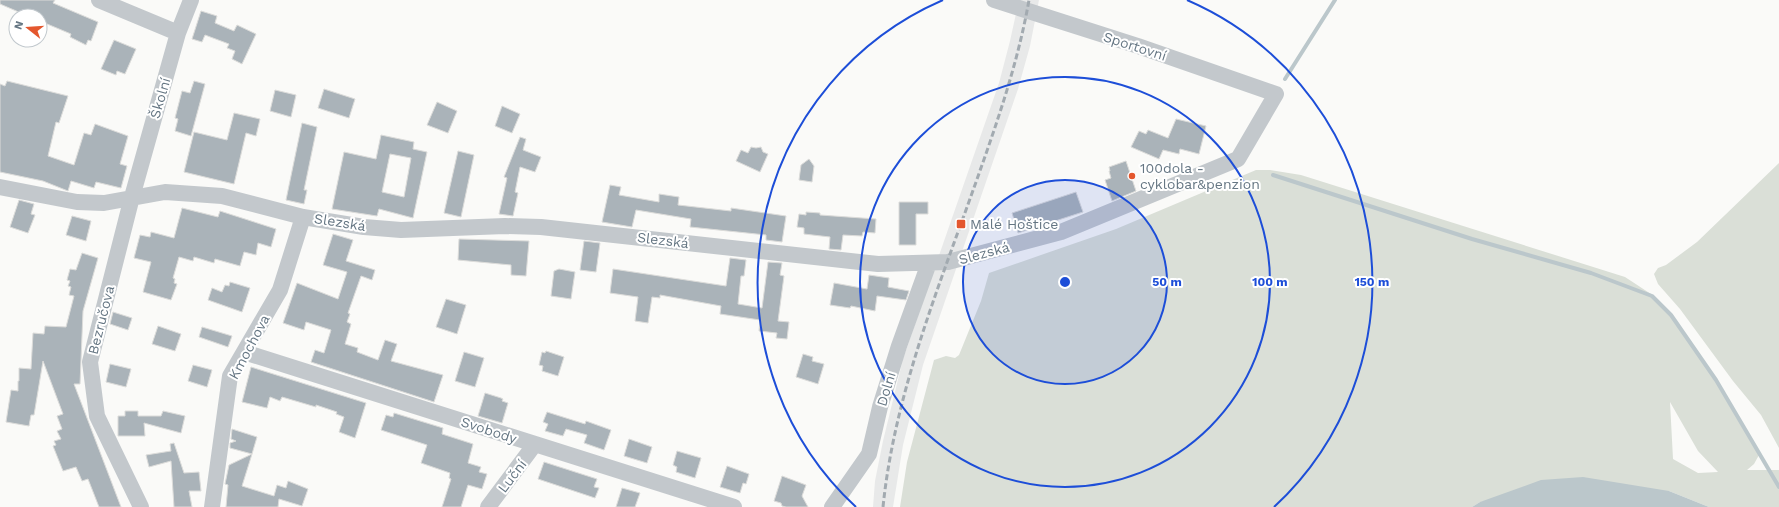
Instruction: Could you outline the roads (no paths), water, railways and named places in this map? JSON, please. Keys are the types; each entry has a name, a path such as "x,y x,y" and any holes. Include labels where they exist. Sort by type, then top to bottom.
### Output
{"street":[{"path":"99,0 178,33"},
{"name":"Školní","path":"132,197 178,33 191,0"},
{"name":"Sportovní","path":"994,0 1138,46 1276,94"},
{"name":"Slezská","path":"0,187 77,202 104,203 165,192 222,196 303,217 401,230 505,226 555,228 878,264 929,264 948,262 1061,232 1238,159 1276,94"},
{"name":"Bezručova","path":"132,197 90,362 97,416 141,507"},
{"name":"Kmochova","path":"212,507 230,376 280,290 303,217"},
{"name":"Dolní","path":"832,507 869,454 880,407 929,264"},
{"name":"Svobody","path":"244,352 734,507"},
{"name":"Luční","path":"488,507 535,444"}],"waterway":[{"path":"1285,79 1335,0"},
{"path":"1273,175 1472,239 1591,273 1652,296 1671,315 1716,380 1779,487"}],"railway":[{"path":"883,507 889,463 909,376 922,334 1003,104 1015,63 1029,0"}],"place":[{"name":"100dola - cyklobar&penzion","path":"1132,176"},
{"name":"Malé Hoštice","path":"961,224"}]}
